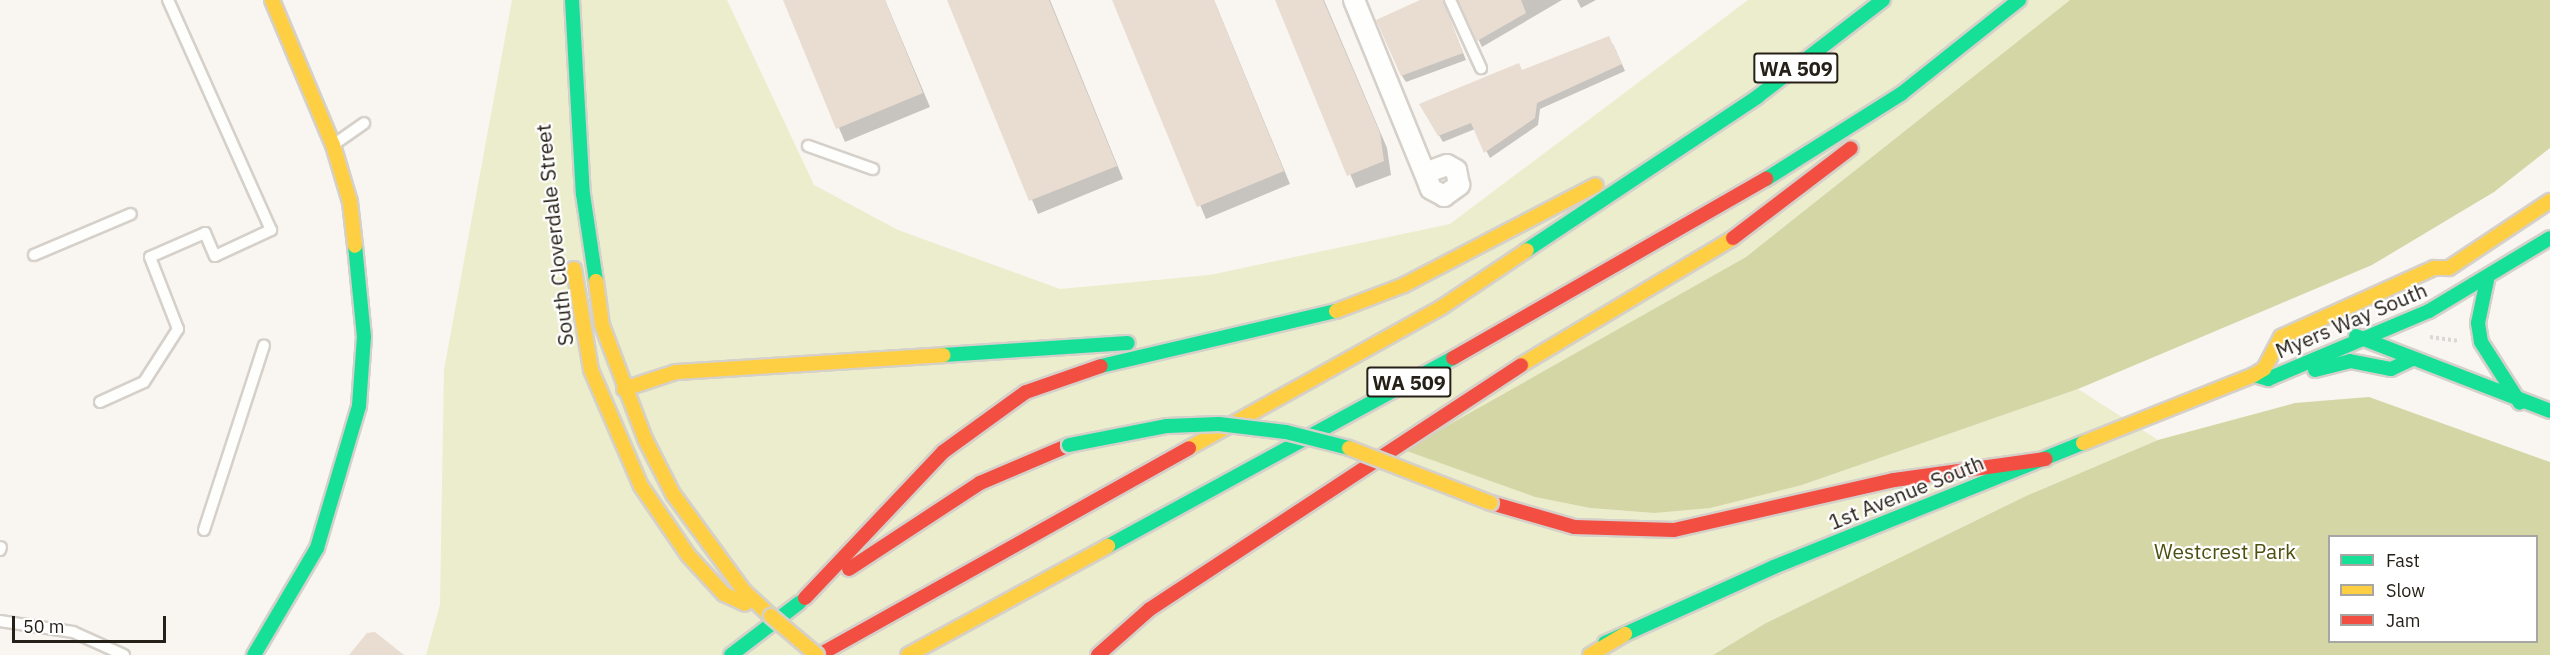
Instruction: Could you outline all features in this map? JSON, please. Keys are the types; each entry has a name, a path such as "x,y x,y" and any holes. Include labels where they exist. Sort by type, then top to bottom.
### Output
{"main road":[{"path":"254,655 317,548 350,451 364,337 361,279 350,202 333,145 272,0"},
{"name":"South Cloverdale Street","path":"572,0 592,275 624,388 673,494 744,591 818,655"},
{"name":"WA 509","path":"818,655 1442,307 1704,129 1757,97 1883,0"},
{"name":"WA 509","path":"908,655 1605,275 1901,94 2019,0"},
{"name":"South Cloverdale Street","path":"564,148 560,81 573,35"},
{"path":"1098,655 1117,634 1484,389 1734,237 1867,134 1901,94"},
{"path":"805,598 936,458 999,408 1064,376 1231,335 1325,315 1404,285 1704,129"},
{"name":"Myers Way South","path":"2254,375 2264,369 2281,337 2434,268 2450,268 2550,201"},
{"name":"Myers Way South","path":"2254,375 2278,374 2360,336 2385,336 2487,280 2550,238"},
{"name":"South Cloverdale Street","path":"572,253 591,370 641,486 688,555 724,594 771,616"},
{"path":"2437,285 2450,268"},
{"path":"2487,280 2478,323 2481,342 2520,403"},
{"path":"2408,302 2385,336 2412,359 2520,403 2550,411"},
{"path":"2281,337 2333,332 2360,336"},
{"path":"624,388 676,372 1231,335"},
{"path":"2278,374 2303,375 2350,361 2391,369 2412,359"},
{"name":"1st Avenue South","path":"1576,655 1774,567 2254,375"},
{"path":"732,655 805,598 980,483 1069,445 1167,426 1219,424 1286,432 1345,447 1491,503 1574,527 1674,530 1894,480 2046,459"},
{"path":"1110,655 1117,634"},
{"path":"1590,655 1624,634"}],"street":[{"path":"1354,0 1425,173"}],"lane":[{"path":"100,402 144,382 178,329 150,257 205,233 215,256 272,230 168,0"},
{"path":"1450,0 1481,68"},
{"path":"333,145 364,123"},
{"path":"808,146 873,169"},
{"path":"34,255 131,214"},
{"path":"204,530 264,345"},
{"path":"0,621 73,632 124,655"}],"path":[{"path":"2420,336 2464,341"}],"green space":[{"path":"512,0 727,0 814,185 898,230 1060,289 1210,275 1450,224 1748,0 2070,0 1746,257 1405,450 1535,497 1590,508 1654,513 1802,485 2078,389 2158,440 2026,496 1766,623 1713,655 426,655 440,605 444,370"},
{"path":"2070,0 2550,0 2550,148 2494,192 2372,265 2078,389 1802,485 1710,508 1654,513 1590,508 1535,497 1404,450 1746,257"},
{"name":"Westcrest Park","path":"2369,397 2550,462 2550,655 1713,655 1766,623 2026,496 2158,440 2295,403"}],"building":[{"path":"783,0 885,0 923,93 836,129"},
{"path":"947,0 1049,0 1117,166 1029,201"},
{"path":"1112,0 1214,0 1284,171 1197,207"},
{"path":"1275,0 1323,0 1380,133 1384,161 1347,176"},
{"path":"1420,0 1443,0 1463,53 1401,76 1376,20"},
{"path":"1458,0 1521,0 1526,13 1477,41"},
{"path":"1609,36 1622,64 1537,103 1535,118 1484,153 1471,123 1438,136 1419,104 1519,63 1522,70"},
{"path":"375,632 404,655 349,655 367,633"}],"traffic: fast":[{"path":"572,0 583,194 596,281"},
{"path":"1527,250 1757,97 1883,0"},
{"path":"1766,179 1901,94 2019,0"},
{"path":"2254,375 2268,379 2429,311 2550,238"},
{"path":"254,655 317,548 359,406 364,337 355,246"},
{"path":"2487,280 2478,323 2481,342 2520,403"},
{"path":"1101,366 1336,311"},
{"path":"2356,336 2550,411"},
{"path":"943,355 1128,343"},
{"path":"1108,546 1453,358"},
{"path":"2315,370 2350,361 2391,369 2412,359"},
{"path":"1069,445 1167,426 1219,424 1286,432 1349,448"},
{"path":"1605,643 1774,567 2083,443"},
{"path":"731,655 799,603"}],"traffic: slow":[{"path":"272,0 333,145 350,202 355,246"},
{"path":"1336,311 1404,285 1596,185"},
{"path":"2083,443 2254,375 2264,369 2281,337 2434,268 2449,268 2550,201"},
{"path":"1521,365 1733,238"},
{"path":"1189,448 1442,307 1527,250"},
{"path":"574,269 591,370 641,486 688,555 724,594 745,604"},
{"path":"596,281 602,325 645,439 673,494 744,591 771,616"},
{"path":"624,389 676,372 943,355"},
{"path":"1349,448 1491,503"},
{"path":"908,655 1108,546"},
{"path":"771,616 817,655"},
{"path":"1590,655 1625,634"}],"traffic: jam":[{"path":"1733,238 1851,148"},
{"path":"1453,358 1766,179"},
{"path":"1098,655 1150,609 1521,365"},
{"path":"805,598 943,452 1026,392 1101,366"},
{"path":"849,569 980,483 1069,445"},
{"path":"819,655 1189,448"},
{"path":"1491,503 1574,527 1674,530 1894,480 2046,459"}]}
